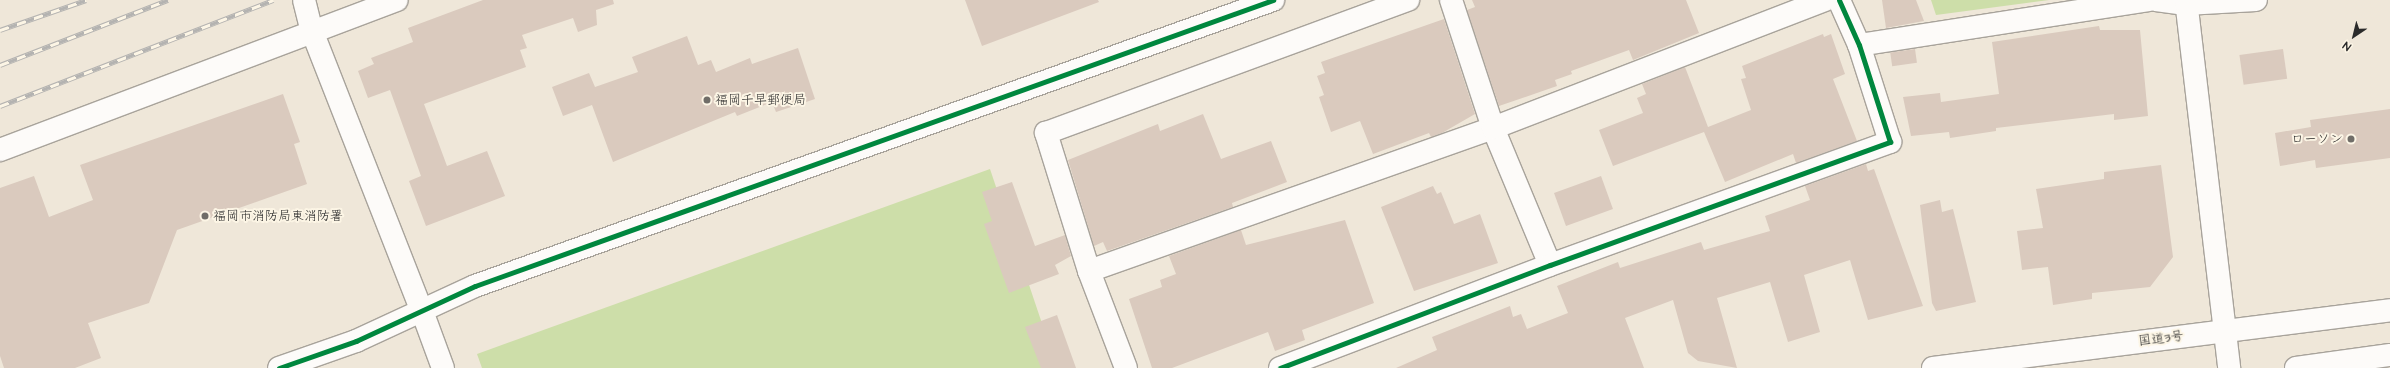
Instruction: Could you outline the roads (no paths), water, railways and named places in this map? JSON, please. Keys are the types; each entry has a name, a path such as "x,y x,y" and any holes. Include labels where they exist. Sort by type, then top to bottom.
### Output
{"main road":[{"path":"304,0 312,30 443,368"},
{"path":"0,150 312,30 397,0"},
{"path":"279,368 356,341 475,286 1273,0"},
{"path":"1126,368 1089,270 1046,133 1408,0"},
{"path":"1451,0 1493,128 1550,265"},
{"path":"1089,270 1493,128 1825,0"},
{"path":"1280,368 1550,265 1890,142 1859,45 1839,0"},
{"path":"1859,45 2149,0"},
{"path":"2156,0 2186,2 2256,0"},
{"path":"2186,2 2229,368"},
{"name":"国道3号","path":"1932,368 2225,332 2280,322 2390,310"},
{"path":"2296,368 2390,354"}],"railway":[{"path":"0,30 86,0"},
{"path":"0,65 168,0"},
{"path":"0,106 273,0"}],"place":[{"name":"福岡千早郵便局","path":"707,100"},
{"name":"ローソン","path":"2351,139"},
{"name":"福岡市消防局東消防署","path":"205,216"}]}
